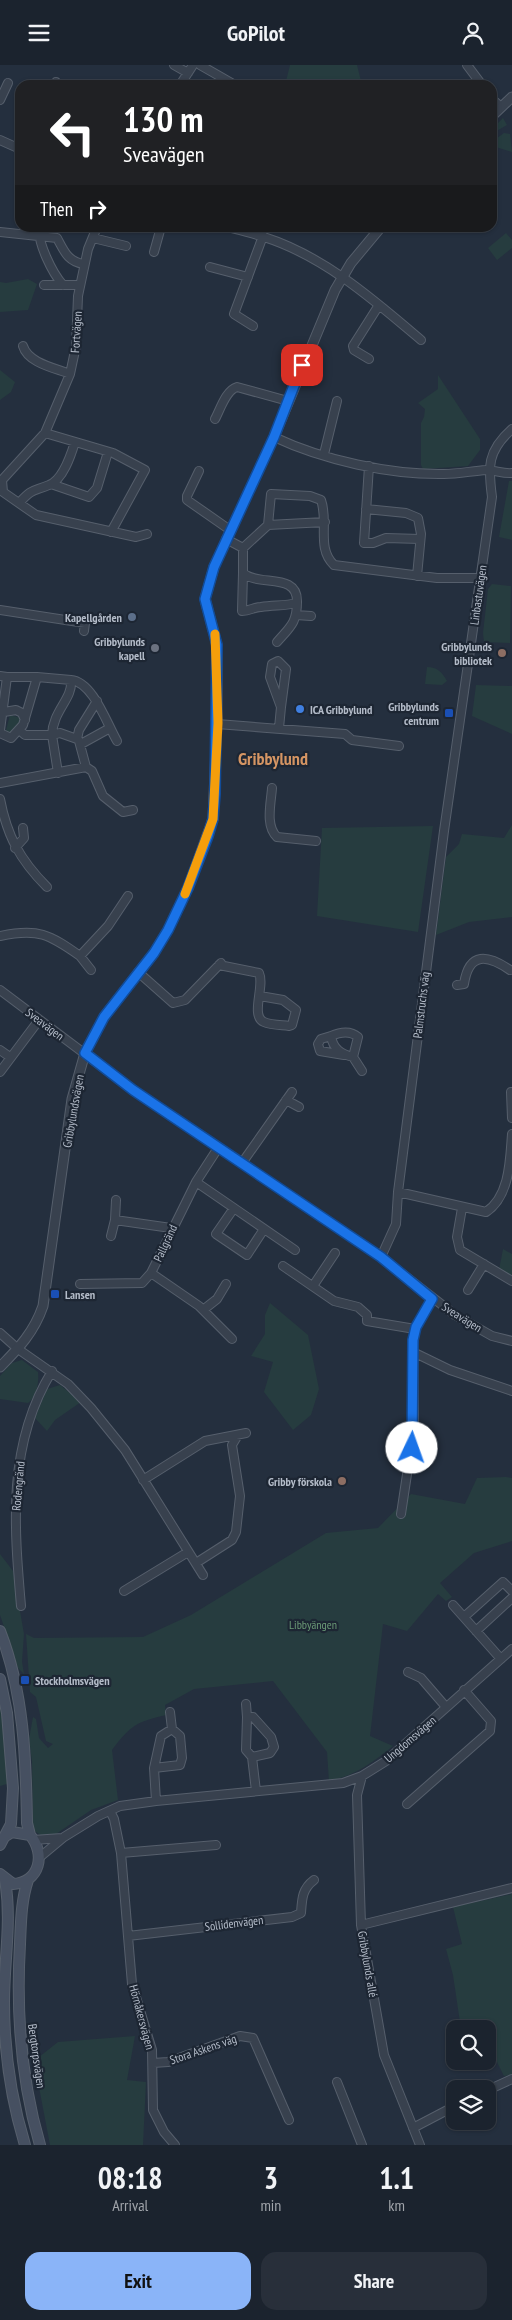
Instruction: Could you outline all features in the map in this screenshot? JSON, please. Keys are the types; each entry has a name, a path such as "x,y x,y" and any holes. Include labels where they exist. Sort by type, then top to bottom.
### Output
{"main road":[{"path":"0,1631 17,1691 23,1728 27,1823 40,1857"},
{"path":"0,1679 11,1743 13,1788 11,1824 2,1841"},
{"path":"2,1841 12,1832 32,1838"},
{"name":"Bergtorpsvägen","path":"40,1857 36,1870 28,1880 22,1898 18,1989 19,2031 40,2145"},
{"path":"3,1877 13,1884 28,1880"},
{"path":"3,1877 9,1899 4,1993 6,2040 12,2090 25,2145"}],"street":[{"path":"174,65 188,73"},
{"path":"183,80 193,65"},
{"path":"200,65 226,80"},
{"path":"470,66 479,80"},
{"path":"0,100 8,83"},
{"path":"497,111 512,97"},
{"path":"497,103 501,107"},
{"path":"0,140 15,147"},
{"path":"0,232 40,232 57,238 69,259 76,263 84,264"},
{"path":"40,232 56,277 63,285"},
{"name":"Fortvägen","path":"95,232 84,264 80,285 76,346 70,374 45,433 1,481 3,492 36,515 137,539"},
{"path":"154,252 160,232"},
{"path":"247,232 263,236 306,255 342,277 421,340"},
{"name":"Gribbylundsvägen","path":"0,1367 18,1349 37,1324 43,1306 72,1099 85,1053 104,1017 154,953 168,930 188,888 213,819 218,723 217,645 205,599 214,567 274,437 321,322 342,277 377,232"},
{"path":"253,326 240,320 234,314 263,236"},
{"path":"93,238 126,246"},
{"path":"210,267 248,277"},
{"path":"44,285 80,285"},
{"path":"369,359 354,350 353,346 379,305"},
{"path":"22,346 26,355 32,359 70,374"},
{"path":"215,419 232,388 237,387 288,401"},
{"path":"324,454 336,401"},
{"path":"488,470 492,456 503,437 512,429"},
{"path":"45,433 108,452 145,471 111,532"},
{"path":"274,437 324,454 369,466 445,474 488,470 512,473"},
{"path":"51,484 67,464 75,442"},
{"path":"19,503 28,493 38,487 51,484 89,497 97,488 108,452"},
{"path":"369,466 364,543 373,543 386,537 420,539"},
{"name":"Linbastuvägen","path":"457,750 492,497 488,470"},
{"path":"199,471 187,496 187,500 230,530"},
{"path":"297,603 283,607 259,607 250,611 242,611 244,549 268,525 271,494 310,496 321,500 325,510 324,545 327,558 334,565 438,578 480,578"},
{"path":"366,509 406,513 418,519 420,539 417,576"},
{"path":"268,525 325,522"},
{"path":"137,539 138,527"},
{"path":"137,539 147,534"},
{"path":"226,539 244,549"},
{"path":"243,573 249,578 281,581 292,586 298,595 295,622 277,642"},
{"path":"0,609 85,623 84,631"},
{"path":"296,615 311,616"},
{"path":"279,728 286,669 278,661 272,664 270,677 280,707"},
{"path":"37,677 25,720 19,730 11,739 0,731 4,712 3,676 37,677 71,680 82,685 96,701 117,741"},
{"path":"58,773 52,735 56,714 72,689 71,680"},
{"path":"96,701 79,730 79,742 86,767 92,771 102,796 122,812 133,810"},
{"path":"4,712 16,709 22,713 25,720"},
{"path":"218,723 346,734 352,740 399,746"},
{"path":"19,730 24,735 52,735 60,733 79,742 110,728"},
{"name":"Palmstruchs väg","path":"381,1257 396,1224 398,1192 457,750"},
{"path":"0,783 86,767"},
{"path":"272,788 270,827 274,834 277,837 316,841"},
{"path":"0,799 5,825 16,848 47,887"},
{"path":"16,848 24,838 23,828"},
{"path":"80,956 108,926 128,896"},
{"path":"0,936 25,930 48,936 80,956 91,970"},
{"path":"457,985 464,983 466,971 474,961 484,958 495,960 510,971"},
{"path":"138,972 173,1003 185,1000 221,964 259,973 262,980 257,1013 260,1019 264,1022 292,1025 296,1010 283,1000 260,996"},
{"name":"Sveavägen","path":"0,990 133,1090 381,1257 432,1299 492,1336 512,1341"},
{"path":"0,1072 39,1020"},
{"path":"344,1054 320,1051 318,1043 321,1039 339,1032 354,1033 358,1037 353,1057"},
{"path":"331,1036 332,1043 339,1052 353,1057 362,1071"},
{"path":"0,1050 10,1057"},
{"path":"242,1163 292,1092"},
{"path":"511,1092 512,1118"},
{"path":"286,1101 298,1107"},
{"path":"398,1192 486,1212 493,1207 503,1193 510,1159 512,1134"},
{"name":"Pallgränd","path":"218,1148 196,1182 171,1228 150,1273 204,1310 232,1339"},
{"path":"196,1182 295,1250"},
{"path":"111,1236 115,1220 116,1200"},
{"path":"234,1208 216,1234 247,1255 264,1229"},
{"path":"462,1208 457,1237 460,1250 512,1281"},
{"path":"115,1220 171,1228"},
{"path":"313,1286 335,1253"},
{"path":"468,1289 484,1265"},
{"path":"283,1266 334,1301 358,1307 367,1315 368,1321 415,1329"},
{"path":"80,1283 142,1283 150,1273"},
{"path":"204,1310 218,1299 226,1284"},
{"path":"401,1514 414,1428 413,1353 415,1329 432,1299"},
{"path":"0,1333 18,1349 52,1371 91,1408 125,1450 203,1575"},
{"path":"413,1353 459,1373 512,1391"},
{"name":"Rodengränd","path":"21,1606 15,1521 15,1489 29,1419 41,1390 52,1371"},
{"path":"143,1480 214,1438 242,1434 232,1445 240,1496 236,1532 232,1540 196,1563"},
{"path":"124,1591 188,1551"},
{"path":"464,1617 503,1583 512,1591"},
{"path":"476,1631 512,1598"},
{"path":"453,1605 501,1659"},
{"name":"Ungdomsvägen","path":"40,1857 64,1837 120,1806 343,1783 362,1776 386,1761 512,1649"},
{"name":"Ungdomsvägen","path":"408,1672 420,1678 446,1707"},
{"path":"407,1804 490,1731 491,1721 464,1690"},
{"path":"246,1703 246,1750 252,1757 256,1791"},
{"path":"154,1768 180,1765 182,1758 180,1736 172,1729 170,1712"},
{"path":"246,1717 253,1717 261,1724 271,1737 274,1747 270,1753 252,1757"},
{"path":"156,1801 154,1768 161,1736 172,1729"},
{"name":"Gribbylunds allé","path":"362,1776 357,1795 361,1925 384,2055 420,2145"},
{"name":"Hörnåkersvägen","path":"110,1811 114,1819 121,1853 132,1984 143,2016 153,2063 153,2110 164,2132 176,2145"},
{"name":"Ungdomsvägen","path":"32,1838 64,1837"},
{"path":"121,1853 216,1845"},
{"name":"Sollidenvägen","path":"128,1936 292,1917 301,1913 302,1899 306,1886 314,1879"},
{"path":"361,1925 512,1888"},
{"name":"Stora Askens väg","path":"153,2063 168,2062 240,2036 253,2038 289,2120"},
{"path":"496,2086 512,2079"},
{"path":"338,2082 362,2145"},
{"path":"413,2127 446,2110"}],"green space":[{"path":"290,65 357,65 361,80 286,80"},
{"path":"503,118 507,125 497,131 497,124"},
{"path":"504,133 510,134 512,152 497,147 497,138"},
{"path":"506,233 512,240 512,248 497,260 488,248"},
{"path":"28,279 37,284 28,310 0,312 0,282 6,283"},
{"path":"0,370 15,382 11,392 0,400"},
{"path":"438,375 480,439 480,450 468,466 423,469 421,465 421,423 425,409 418,403 438,389"},
{"path":"509,481 512,481 512,540 499,537"},
{"path":"492,584 511,586 510,643 484,642 483,633 488,589"},
{"path":"427,667 439,671 447,681 442,685 425,684"},
{"path":"476,685 512,686 512,734 472,716"},
{"path":"10,715 21,718 19,723 21,725 11,736 5,734"},
{"path":"512,825 512,917 469,922 436,935 446,857 459,844 462,834 504,838"},
{"path":"433,826 418,932 317,916 322,828"},
{"path":"503,1249 512,1254 512,1276 499,1270"},
{"path":"270,1303 308,1335 319,1389 311,1415 293,1430 264,1392 273,1362 251,1356 265,1334 265,1315"},
{"path":"22,1360 38,1372 38,1385 34,1397 28,1403 0,1399 0,1376 12,1363"},
{"path":"60,1385 81,1402 55,1420 47,1431 35,1418 47,1389"},
{"name":"Libbyängen","path":"477,1478 512,1478 512,1541 474,1553 440,1583 452,1597 446,1601 438,1594 407,1631 383,1624 370,1736 393,1746 378,1758 347,1776 329,1781 327,1752 273,1681 194,1689 165,1705 166,1715 135,1726 124,1735 112,1750 118,1800 91,1810 56,1834 42,1836 33,1830 32,1761 29,1739 33,1717 36,1719 39,1738 48,1748 53,1744 46,1741 36,1697 30,1692 26,1634 34,1638 143,1637 191,1615 326,1533 378,1528 411,1494 465,1504"},
{"path":"0,1554 13,1571 24,1634 22,1662 24,1674 18,1668 0,1615"},
{"path":"0,1700 9,1768 7,1784 0,1786"},
{"path":"512,1894 512,2075 504,2076 496,2060 496,2020 460,2020 453,1975 446,1949 462,1944 453,1907"},
{"path":"135,2036 127,2080 146,2082 143,2145 50,2145 34,2061 58,2042"}],"slow traffic":[{"path":"185,894 213,819 218,723 217,645 215,634"}],"place":[{"name":"Kapellgården","path":"132,617"},
{"name":"Gribbylunds kapell","path":"155,648"},
{"name":"Gribbylunds bibliotek","path":"502,653"},
{"name":"ICA Gribbylund","path":"300,709"},
{"name":"Gribbylunds centrum","path":"449,713"},
{"name":"Lansen","path":"55,1294"},
{"name":"Gribby förskola","path":"342,1481"},
{"name":"Stockholmsvägen","path":"25,1680"}],"district":[{"name":"Gribbylund","path":"273,758"}],"route":[{"path":"302,365 274,437 214,567 205,599 217,645 218,723 213,819 208,836 188,888 168,930 154,953 104,1017 85,1053 133,1090 381,1257 432,1299 421,1315 413,1340 414,1428 412,1448"}]}
